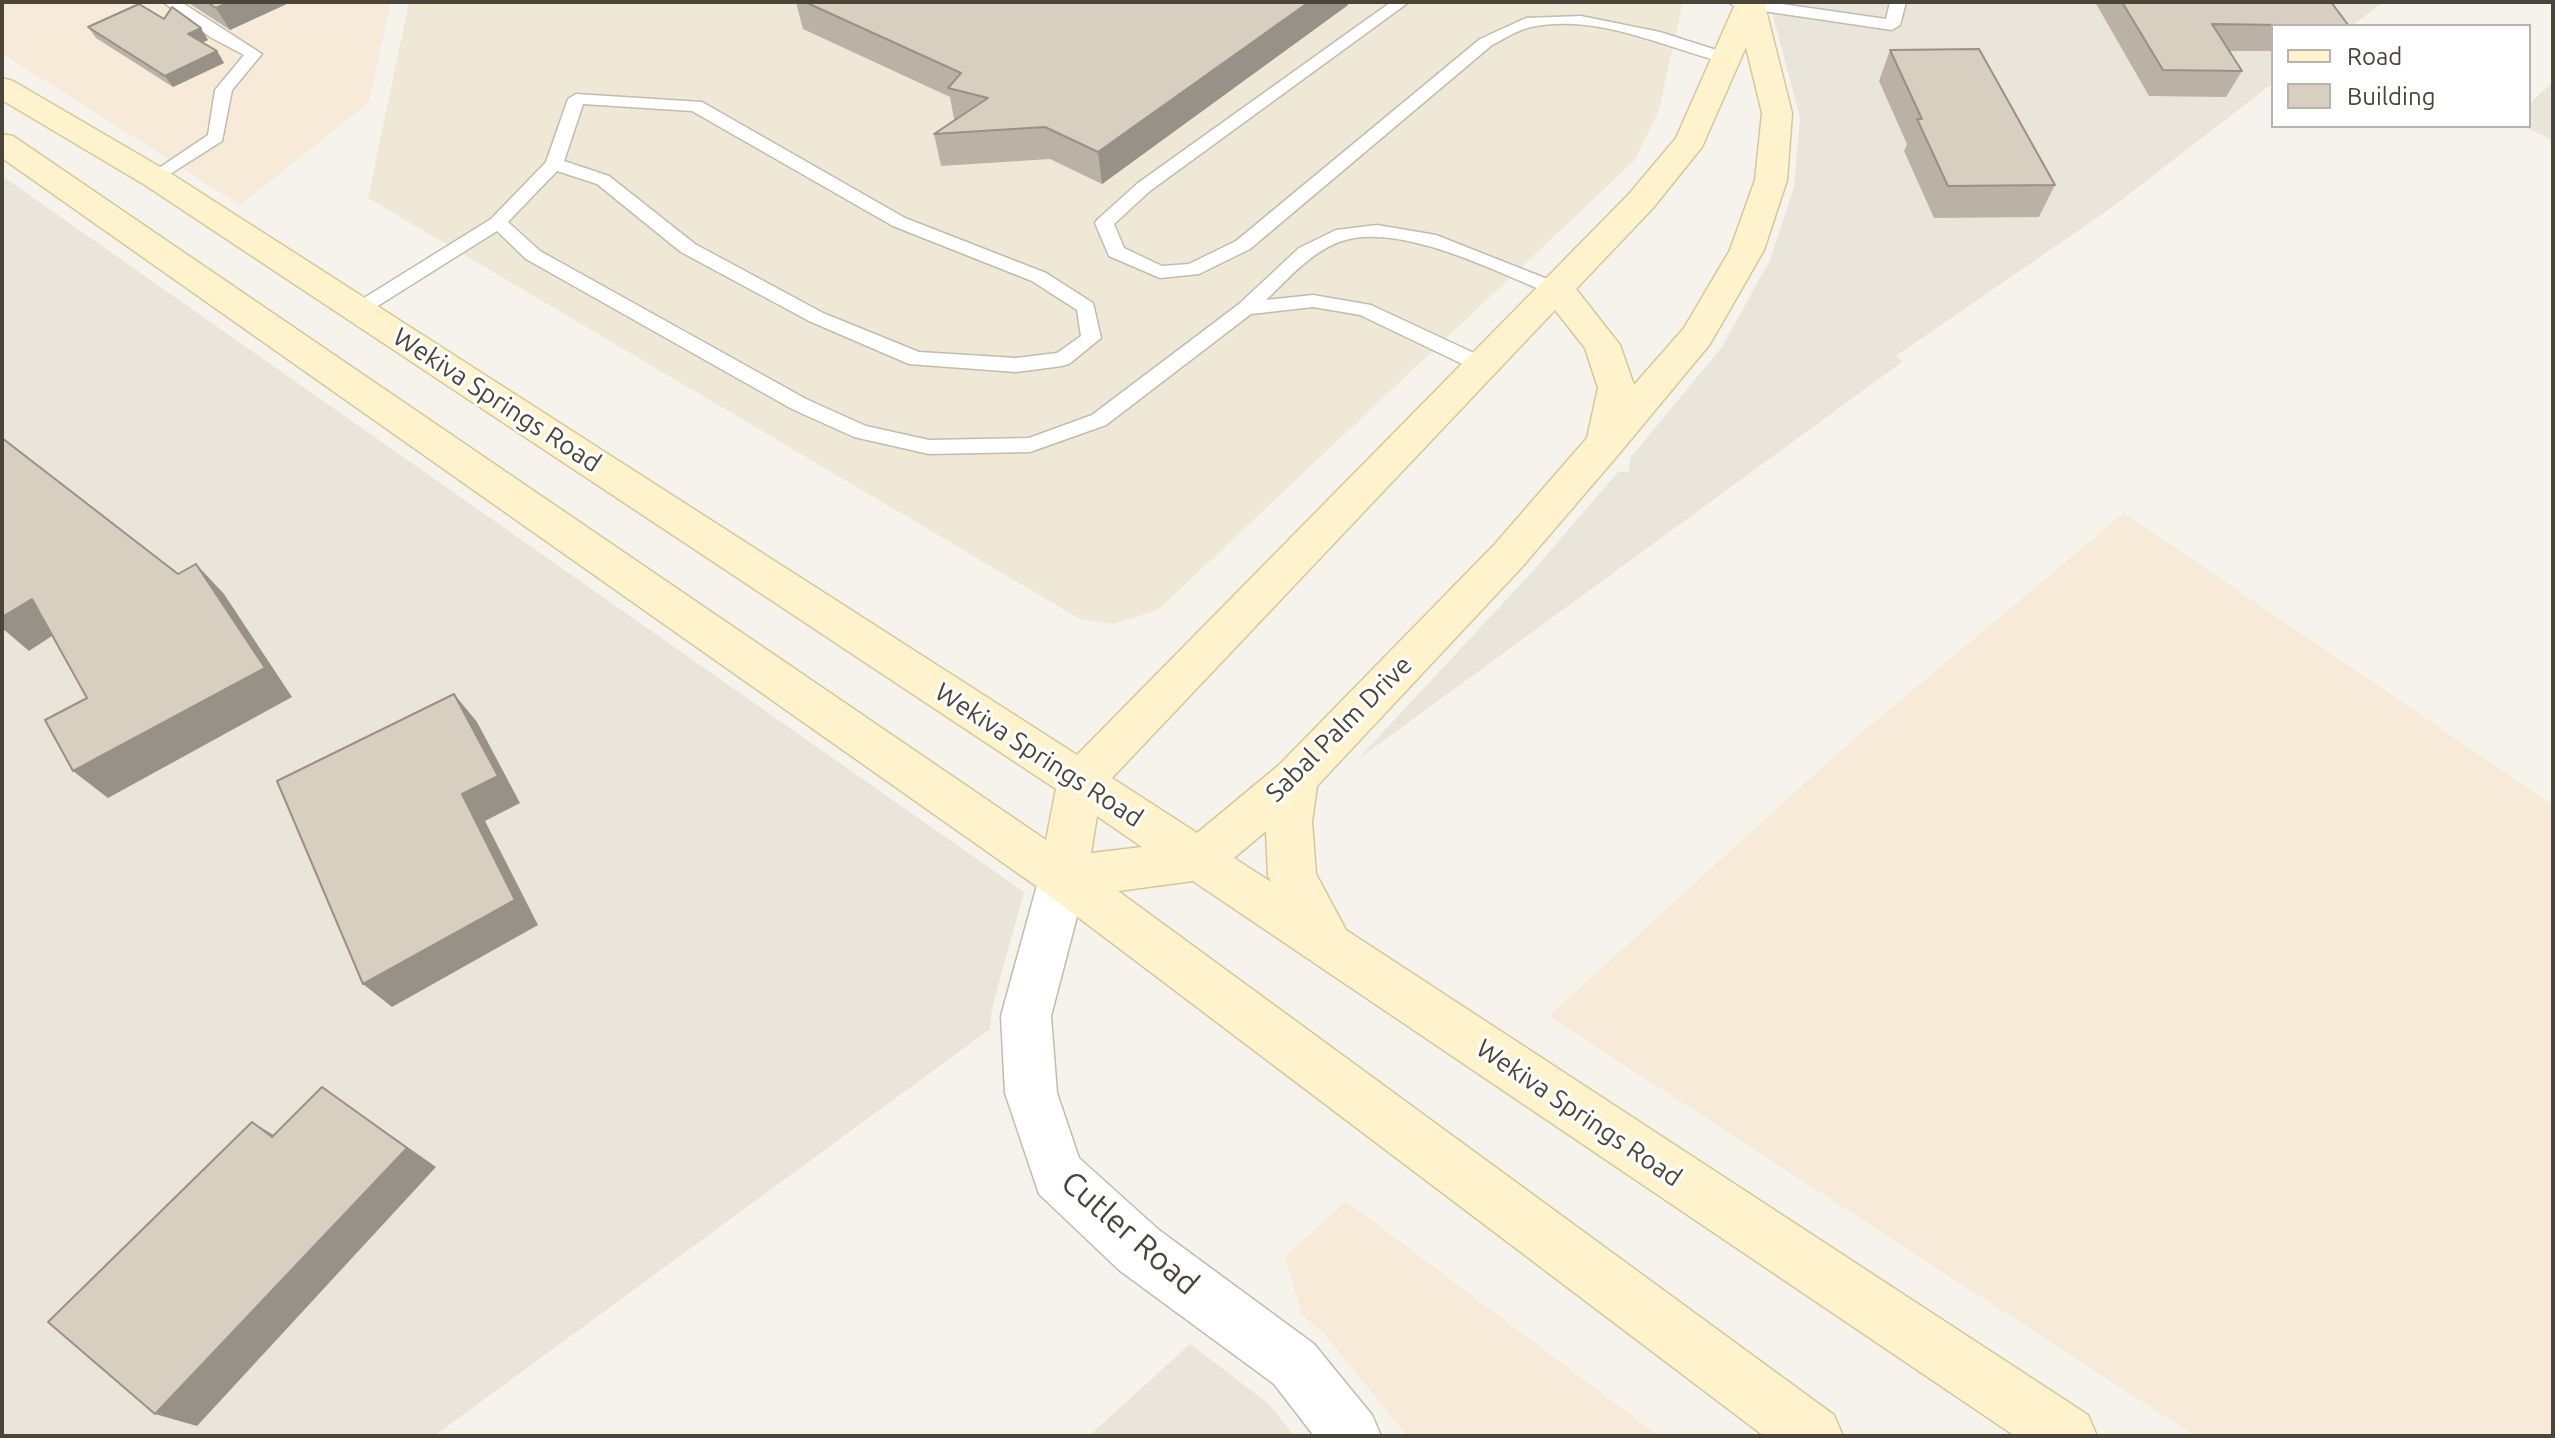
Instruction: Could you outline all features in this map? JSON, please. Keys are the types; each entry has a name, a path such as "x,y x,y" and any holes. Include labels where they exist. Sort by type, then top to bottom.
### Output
{"main road":[{"path":"1063,878 1080,781 1641,201 1691,140 1726,58 1745,3"},
{"name":"Sabal Palm Drive","path":"1198,860 1295,779 1508,556 1697,336 1747,250 1771,180 1777,113 1745,3"},
{"name":"Wekiva Springs Road","path":"2,87 156,178 1080,781 2067,1436"},
{"path":"2,143 1063,878 1813,1436"},
{"path":"1558,290 1602,345 1616,388 1605,446"},
{"path":"1295,779 1289,822 1292,876 1329,947"},
{"path":"1063,878 1198,860"}],"street":[{"name":"Cutler Road","path":"1063,878 1026,1016 1031,1093 1058,1175 1139,1250 1294,1364 1351,1436"}],"lane":[{"path":"156,178 216,137 218,99 226,82 254,54 216,34 171,2"},
{"path":"1401,2 1144,187 1104,223 1116,252 1160,272 1192,270 1243,245 1486,42 1529,22 1572,20 1645,33 1726,58"},
{"path":"1745,3 1892,25 1898,2"},
{"path":"358,310 498,222 554,164 576,99 696,106 899,222 1039,277 1086,307 1091,338 1062,359 1016,365 916,359 816,317 688,248 603,180 554,164"},
{"path":"498,222 533,255 799,404 861,432 929,447 1030,445 1099,420 1246,308 1306,252 1336,236 1377,231 1436,241 1558,290"},
{"path":"1246,308 1313,301 1364,309 1484,366"}],"shaded area":[{"path":"2,2 391,2 369,102 240,205 2,53"},
{"path":"409,2 1683,2 1659,110 1635,160 1158,610 1113,624 1080,619 368,198"},
{"path":"1773,2 2383,2 2355,24 2271,24 2271,85 2111,208 1896,356 1902,362 1357,760 1532,572 1619,471 1628,473 1631,457 1722,347 1770,260 1794,187 1800,118 1771,8"},
{"path":"2553,82 2553,140 2526,128 2531,128 2531,102"},
{"path":"2,176 1024,892 992,1008 990,1029 434,1436 2,1436"},
{"path":"2124,513 2553,805 2553,1436 2195,1436 1549,1016 1839,752"},
{"path":"1346,1201 1659,1436 1407,1436 1323,1332 1302,1315 1285,1257"},
{"path":"1190,1344 1269,1404 1294,1436 1089,1436"}],"building":[{"path":"207,2 229,2 216,8"},
{"path":"805,2 1309,2 1098,152 1045,127 934,134 988,98 948,88 961,73"},
{"path":"2122,2 2331,2 2348,24 2212,24 2242,71 2163,70"},
{"path":"139,4 164,19 172,7 201,28 188,34 217,51 165,76 88,27"},
{"path":"1979,49 2055,185 1948,186 1890,50"},
{"path":"2,438 178,574 196,564 265,668 73,771 45,720 87,698 32,599 2,617"},
{"path":"454,694 498,776 462,794 515,900 363,984 277,781"},
{"path":"322,1087 407,1148 155,1414 48,1322 252,1122 272,1137"}]}
